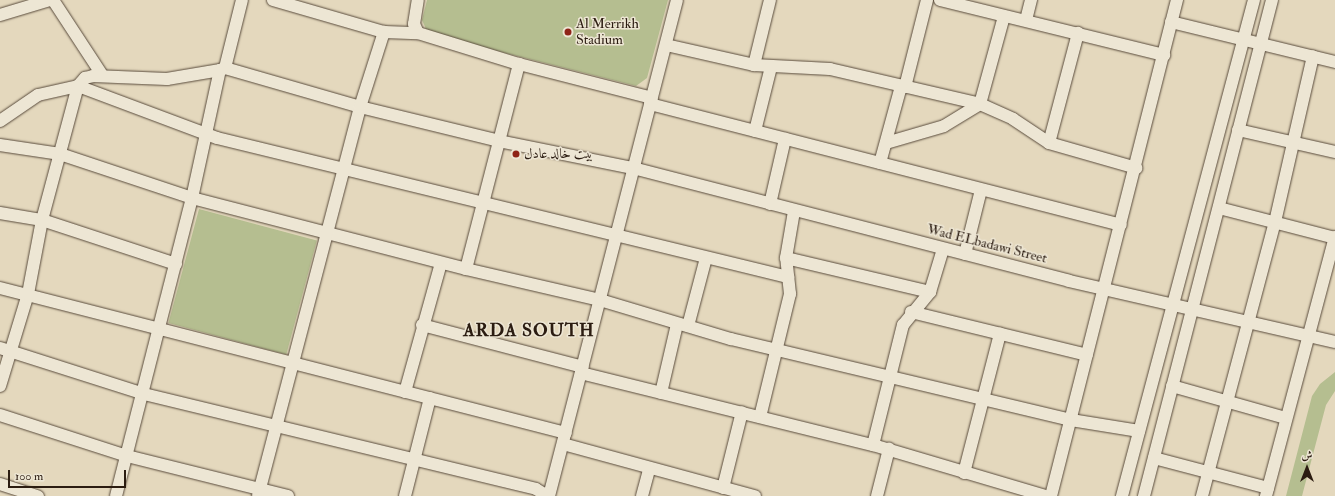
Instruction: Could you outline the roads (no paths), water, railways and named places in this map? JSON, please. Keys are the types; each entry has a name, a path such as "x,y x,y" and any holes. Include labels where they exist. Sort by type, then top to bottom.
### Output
{"street":[{"path":"0,15 50,0"},
{"path":"53,0 102,75"},
{"path":"116,496 144,394 223,69 242,0"},
{"path":"273,0 384,32 418,33 519,64 755,131 1121,225"},
{"path":"418,0 414,24 418,33"},
{"path":"4,349 144,394 536,489 548,496 617,236 633,168 677,0"},
{"path":"754,65 770,0"},
{"path":"880,163 927,0"},
{"path":"940,0 1164,55"},
{"path":"1026,20 1032,0"},
{"path":"1051,496 1136,168 1177,0"},
{"path":"1122,496 1172,303 1254,0"},
{"path":"1144,496 1272,0"},
{"path":"886,143 944,126 980,104 1004,16"},
{"path":"1171,22 1260,45 1314,56 1335,62"},
{"path":"259,493 360,106 384,32"},
{"path":"1049,143 1078,33"},
{"path":"666,45 754,65 771,67 813,66 980,104 1013,119 1049,143 1136,168"},
{"path":"1202,496 1228,401 1247,320 1275,222 1314,56"},
{"path":"466,269 519,64"},
{"path":"755,131 771,67"},
{"path":"0,386 4,349 28,294 42,220 78,86 85,78 102,75 167,78 223,69"},
{"name":"Wad ELbadawi Street","path":"223,69 360,106 499,141 633,168 794,211 1105,290 1192,307 1335,342"},
{"path":"0,120 38,96 78,86 208,135 343,170 788,277"},
{"path":"1238,130 1335,152"},
{"path":"770,204 785,139"},
{"path":"0,145 60,154 192,198 441,263 600,300 682,325 776,350 889,374 1071,420 1139,431"},
{"path":"965,254 981,190"},
{"path":"1154,458 1267,492 1335,237 1219,208"},
{"path":"760,417 790,294 786,258 794,211"},
{"path":"0,213 42,220 176,264"},
{"path":"873,445 889,374 903,325 911,312 930,292 943,249"},
{"path":"661,393 682,325 706,258"},
{"path":"786,258 930,292"},
{"path":"405,392 422,325 441,263"},
{"path":"0,288 430,398 564,438 649,469 748,495"},
{"path":"911,312 1087,355"},
{"path":"422,325 661,393 889,449 964,473 1045,496"},
{"path":"964,473 1000,334"},
{"path":"1172,386 1286,418"},
{"path":"405,496 430,398"},
{"path":"723,488 742,412"},
{"path":"0,415 127,456 259,493 288,496"},
{"path":"877,496 889,449"},
{"path":"642,496 649,469"},
{"path":"0,484 38,496"}],"place":[{"name":"Al Merrikh Stadium","path":"568,32"},
{"name":"بيت خالد عادل","path":"516,154"}],"district":[{"name":"ARDA SOUTH","path":"529,331"}]}
